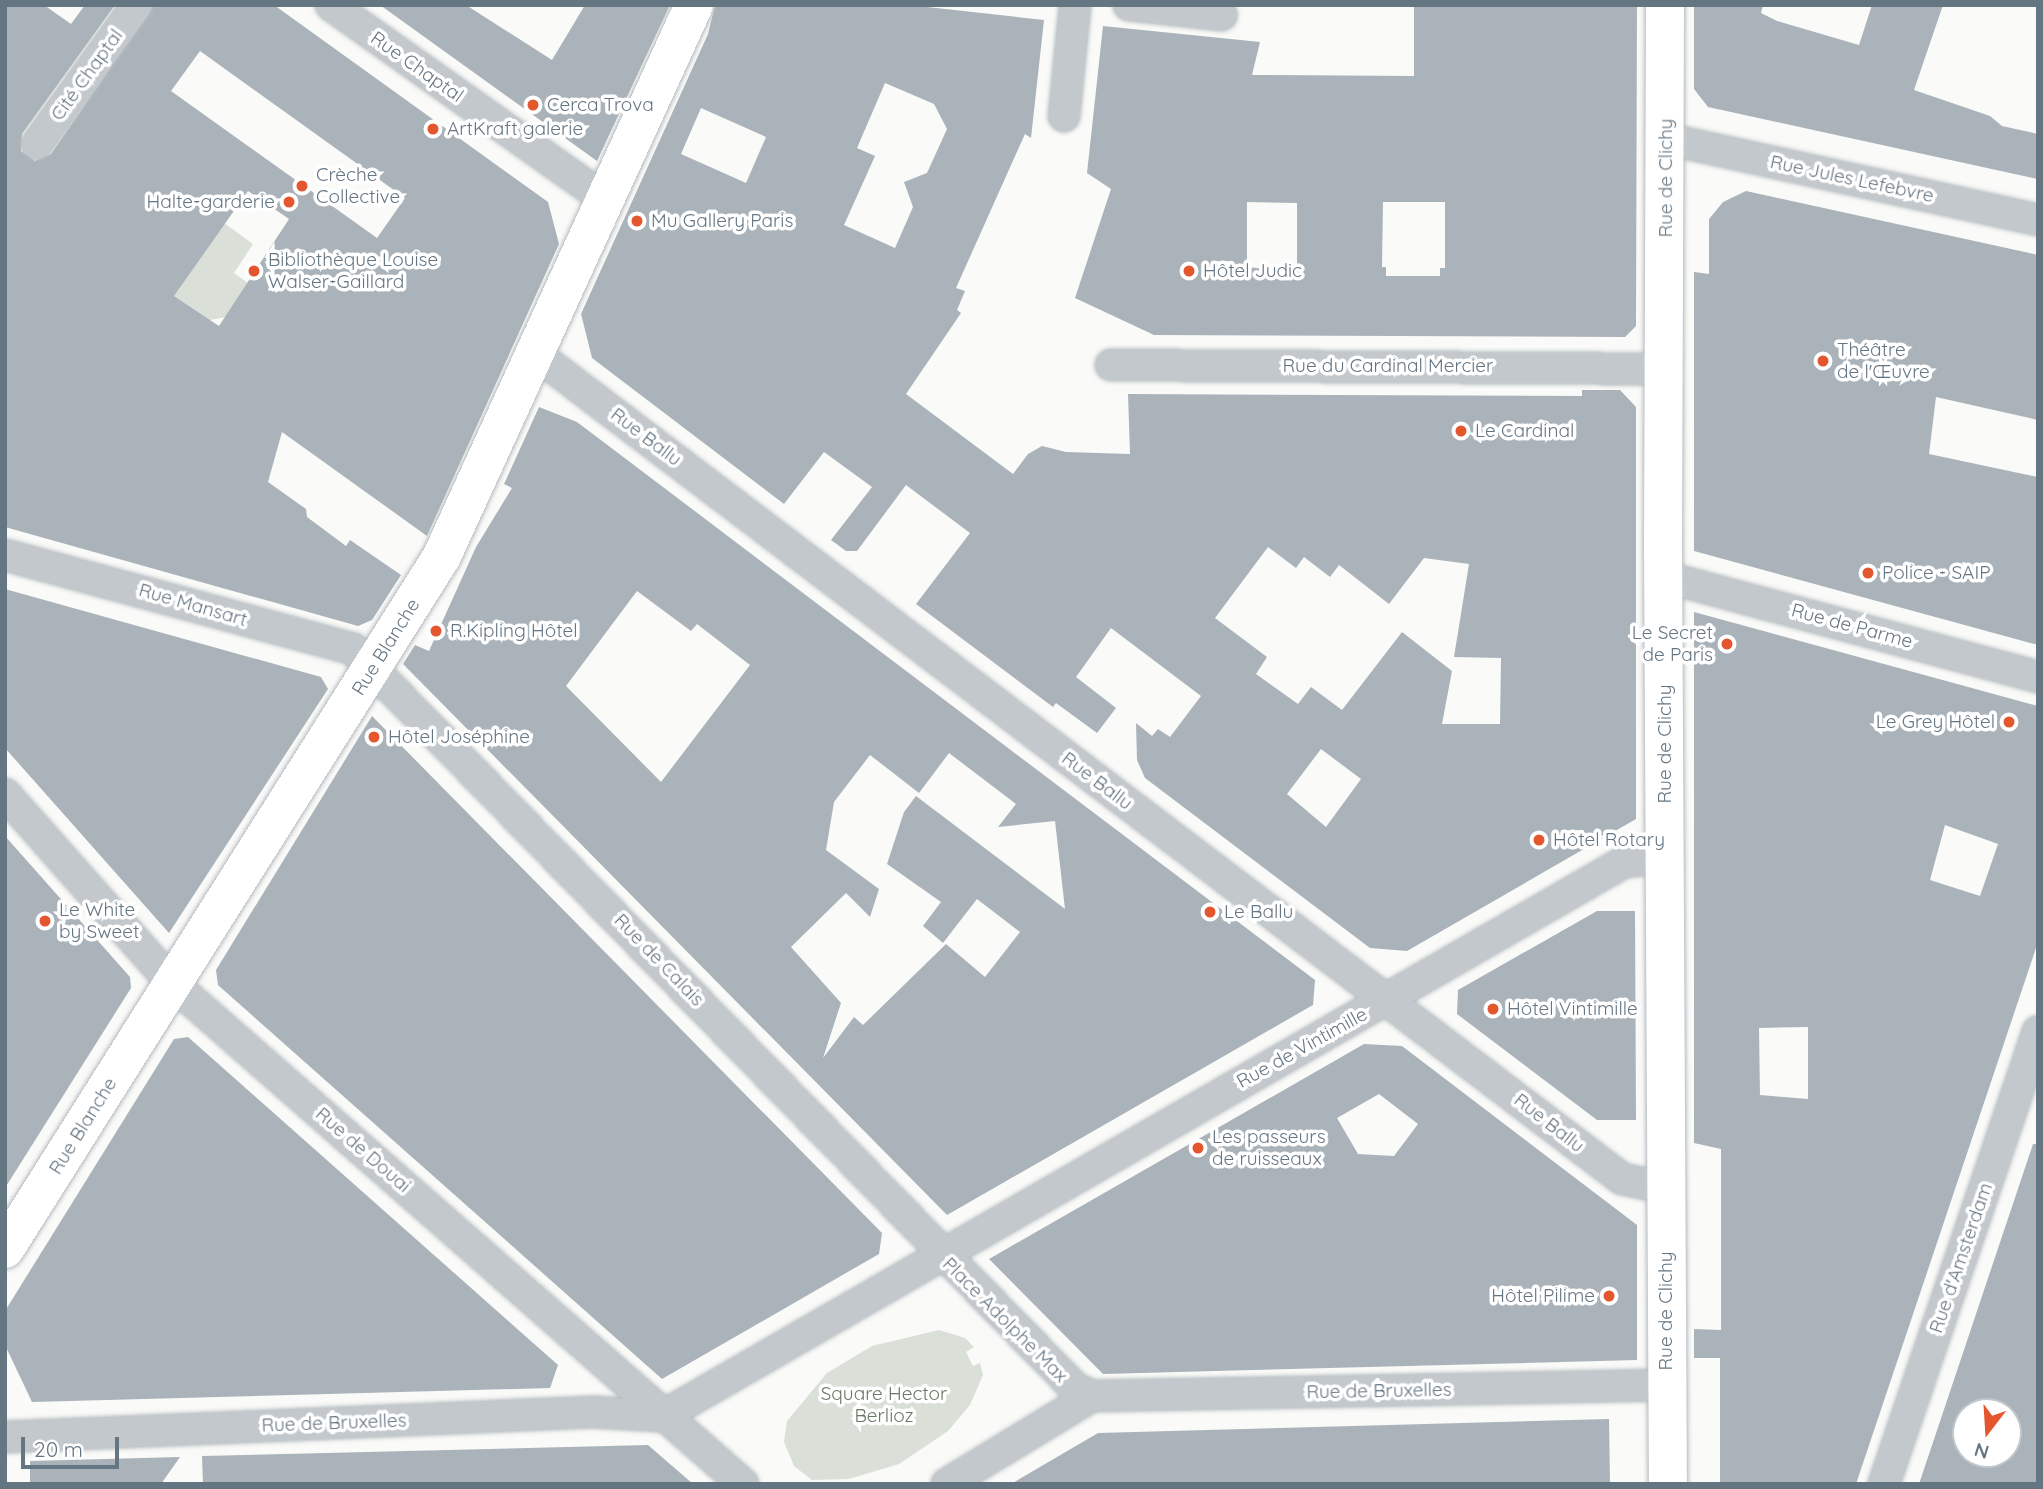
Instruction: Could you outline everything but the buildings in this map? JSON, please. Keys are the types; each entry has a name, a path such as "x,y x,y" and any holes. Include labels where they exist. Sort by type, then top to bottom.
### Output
{"street":[{"name":"Cité Chaptal","path":"37,144 137,5"},
{"name":"Rue Chaptal","path":"331,5 606,200"},
{"name":"Rue Blanche","path":"5,1249 374,668 442,556 537,355 694,5"},
{"path":"1064,116 1075,5"},
{"path":"1129,5 1221,15"},
{"name":"Rue de Clichy","path":"1665,5 1665,1188 1668,1484"},
{"name":"Rue Jules Lefebvre","path":"1667,139 2038,220"},
{"name":"Rue Ballu","path":"537,355 1333,964 1388,1000 1622,1179 1665,1188"},
{"name":"Rue du Cardinal Mercier","path":"1111,365 1666,369"},
{"name":"Rue Mansart","path":"5,555 353,649 374,668"},
{"name":"Rue de Parme","path":"1665,577 2038,677"},
{"name":"Rue de Calais","path":"374,668 944,1253"},
{"name":"Rue de Douai","path":"5,794 173,984 743,1484"},
{"name":"Rue de Vintimille","path":"944,1253 1624,862 1665,857"},
{"name":"Rue d'Amsterdam","path":"1884,1484 2038,1032"},
{"name":"Place Adolphe Max","path":"663,1416 944,1253 1061,1377 1092,1396 947,1484"},
{"name":"Rue de Bruxelles","path":"1092,1396 1667,1385"},
{"name":"Rue de Bruxelles","path":"5,1437 593,1412 663,1416"}],"green space":[{"path":"224,223 253,244 234,273 248,283 226,317 210,320 174,296"},
{"name":"Square Hector Berlioz","path":"939,1330 965,1338 974,1347 966,1352 973,1366 980,1363 983,1375 970,1405 948,1431 899,1464 849,1479 812,1480 794,1466 784,1442 787,1421 827,1373 872,1346"}],"place":[{"name":"Cerca Trova","path":"533,105"},
{"name":"ArtKraft galerie","path":"433,129"},
{"name":"Crèche Collective","path":"302,186"},
{"name":"Halte-garderie","path":"289,202"},
{"name":"Mu Gallery Paris","path":"637,221"},
{"name":"Bibliothèque Louise Walser-Gaillard","path":"254,271"},
{"name":"Hôtel Judic","path":"1189,271"},
{"name":"Théâtre de l'Œuvre","path":"1823,361"},
{"name":"Le Cardinal","path":"1461,431"},
{"name":"Police - SAIP","path":"1868,573"},
{"name":"R.Kipling Hôtel","path":"436,631"},
{"name":"Le Secret de Paris","path":"1727,644"},
{"name":"Le Grey Hôtel","path":"2009,722"},
{"name":"Hôtel Joséphine","path":"374,737"},
{"name":"Hôtel Rotary","path":"1539,840"},
{"name":"Le Ballu","path":"1210,912"},
{"name":"Le White by Sweet","path":"45,921"},
{"name":"Hôtel Vintimille","path":"1493,1009"},
{"name":"Les passeurs de ruisseaux","path":"1198,1148"},
{"name":"Hôtel Pilime","path":"1609,1296"}]}
